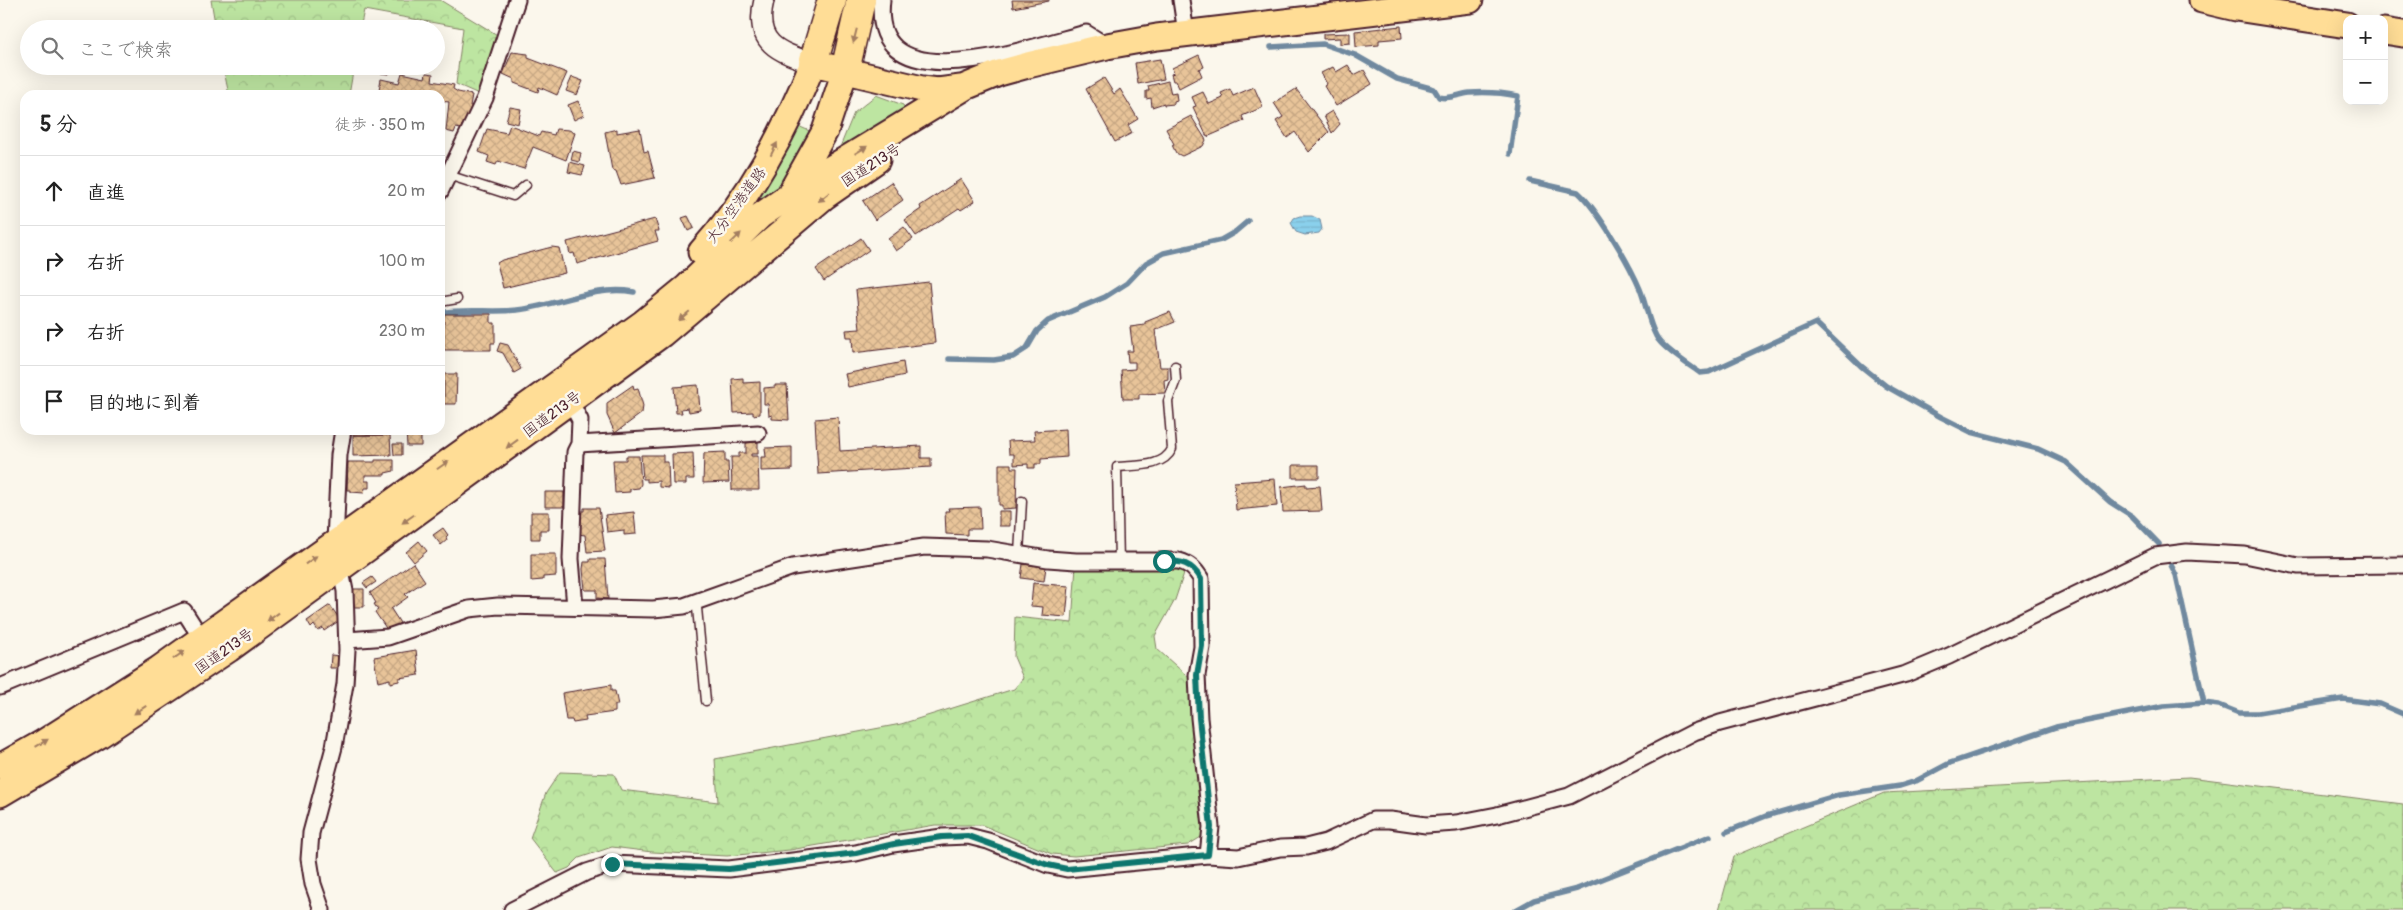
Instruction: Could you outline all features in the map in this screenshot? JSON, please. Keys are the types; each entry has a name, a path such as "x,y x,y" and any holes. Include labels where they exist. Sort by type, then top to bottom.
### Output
{"highway":[{"name":"大分空港道路","path":"577,369 668,289 739,206 770,157 794,110 813,63 832,0"},
{"path":"720,283 767,230 790,194 825,131 846,71 861,0"},
{"name":"国道213号","path":"0,767 104,705 202,639 666,305 748,226 790,194 965,87 1013,69 1107,46 1241,25 1470,0"},
{"path":"2202,0 2236,8 2343,24"},
{"path":"2388,32 2403,34"},
{"name":"国道213号","path":"0,794 155,700 570,401 662,334 766,244 849,178 980,98 1107,46"},
{"path":"813,63 922,89 938,91 965,87"},
{"path":"846,71 929,108 944,109 978,90 1016,82"}],"street":[{"path":"445,181 485,98 517,0"},
{"path":"764,0 761,18 768,41 783,53 813,63"},
{"path":"882,0 881,18 885,32 893,44 904,54 916,60 950,63 999,54 1086,33 1107,46"},
{"path":"1181,0 1186,34"},
{"path":"570,401 580,420 579,444 574,452 570,559 574,607"},
{"path":"579,444 758,433"},
{"path":"322,910 313,884 309,859 310,833 334,747 345,684 347,640 345,591 335,542 339,454 342,435"},
{"path":"347,640 388,637 469,610 484,607 653,609 694,604 769,574 829,560 942,546 987,549 1048,559 1119,562 1179,561 1196,570 1201,579 1202,646 1197,675 1199,718 1211,827 1208,855"},
{"path":"512,910 587,872 612,864 729,869 856,853 894,844 942,837 968,836 1048,865 1067,869 1208,855 1238,857 1280,848 1306,847 1326,842 1374,820 1390,820 1426,825 1456,823 1569,796 1694,732 1720,723 1906,674 1949,656 2155,556 2187,552 2245,555 2298,566 2403,565"},
{"path":"0,687 184,611 202,639"}],"lane":[{"path":"448,175 513,196 526,185"},
{"path":"445,301 457,299"},
{"path":"1119,562 1117,467 1162,462 1169,456 1172,450 1168,402 1176,380 1175,366"},
{"path":"1020,554 1022,501"},
{"path":"694,604 697,608 706,701"}],"green space":[{"path":"211,0 440,0 499,36 481,95 456,84 463,28 445,25 445,20 419,20 364,10 362,20 214,20"},
{"path":"225,75 352,75 350,90 228,90"},
{"path":"876,95 903,105 906,111 838,152 854,113"},
{"path":"798,126 812,132 778,194 752,207 781,161"},
{"path":"1076,566 1186,567 1175,600 1155,636 1157,649 1194,682 1206,834 1188,845 1074,856 1052,854 982,825 935,825 790,850 727,856 652,852 612,847 579,858 569,868 557,873 530,838 546,793 560,772 614,774 621,790 718,802 715,759 901,724 1014,689 1023,678 1014,657 1015,617 1072,623"},
{"path":"2189,777 2403,804 2403,910 1719,910 1734,856 1884,793"}],"water":[{"path":"1312,216 1320,220 1322,229 1319,233 1305,235 1296,232 1291,223 1294,218"}],"building":[{"path":"1012,0 1049,0 1049,1 1013,8"},
{"path":"1401,26 1402,38 1379,40 1379,45 1356,47 1355,31"},
{"path":"1350,33 1350,43 1340,44 1340,38 1323,39 1323,34"},
{"path":"512,52 528,54 528,58 567,73 557,95 539,87 538,92 514,83 514,79 503,74"},
{"path":"1199,55 1204,67 1199,69 1202,76 1179,88 1176,81 1173,81 1171,74 1174,73 1172,68"},
{"path":"1160,59 1164,79 1138,84 1135,63"},
{"path":"1348,65 1354,75 1364,70 1372,84 1336,106 1324,86 1327,84 1321,73 1333,67 1336,72"},
{"path":"401,75 425,78 426,75 433,75 432,81 454,85 453,89 458,92 472,95 470,106 472,106 470,114 468,114 466,126 462,125 461,129 456,128 454,133 446,131 449,102 445,102 445,90 379,90 381,79 399,83"},
{"path":"572,77 583,81 577,95 566,91"},
{"path":"1104,78 1114,94 1120,89 1138,119 1128,125 1132,133 1115,142 1086,89"},
{"path":"1168,81 1171,94 1176,93 1177,100 1174,101 1174,104 1164,105 1164,103 1152,107 1151,98 1146,99 1146,91 1149,91 1148,86"},
{"path":"1254,87 1263,107 1242,116 1244,121 1207,137 1193,107 1196,106 1192,97 1203,92 1209,104 1223,98 1221,93 1230,89 1233,96"},
{"path":"1296,89 1329,132 1309,152 1295,132 1287,138 1276,121 1283,117 1274,103"},
{"path":"578,101 584,115 574,120 568,105"},
{"path":"510,107 521,109 518,124 506,121"},
{"path":"1332,111 1340,124 1332,133 1324,116"},
{"path":"1191,116 1206,140 1203,146 1182,156 1176,153 1172,145 1174,144 1166,129"},
{"path":"510,125 539,136 541,132 554,135 556,129 569,130 575,133 566,160 533,147 524,169 498,161 496,165 487,162 489,156 479,152 487,129 507,133"},
{"path":"617,129 617,133 640,129 644,152 648,151 655,178 621,185 616,171 612,170 605,132"},
{"path":"573,151 581,153 579,162 571,160"},
{"path":"570,162 585,166 582,175 568,172"},
{"path":"961,179 975,201 961,210 959,208 916,236 905,220 921,209 920,206"},
{"path":"891,182 903,200 875,220 863,201"},
{"path":"688,216 694,228 688,231 682,218"},
{"path":"655,219 659,231 655,231 658,241 577,264 574,253 570,254 567,242"},
{"path":"904,227 913,239 896,251 888,239"},
{"path":"861,238 869,250 824,281 816,269"},
{"path":"552,247 559,248 565,273 503,288 497,263"},
{"path":"929,282 935,343 853,353 852,337 847,337 846,330 860,329 856,290"},
{"path":"1170,312 1175,322 1155,330 1160,367 1168,367 1168,379 1164,380 1165,393 1139,394 1139,399 1123,399 1121,370 1135,369 1135,362 1128,362 1127,351 1133,351 1130,327 1145,325 1145,322"},
{"path":"445,314 491,314 491,323 495,323 495,343 491,343 491,350 445,350"},
{"path":"500,343 508,345 521,369 514,373 503,353 497,351"},
{"path":"903,362 905,375 848,387 845,374"},
{"path":"445,374 457,374 456,404 445,404"},
{"path":"743,378 743,383 760,382 760,414 753,415 753,412 734,413 732,379"},
{"path":"633,385 634,389 638,388 643,406 642,413 615,433 607,415 607,403"},
{"path":"698,385 700,410 689,412 688,408 681,409 682,413 676,413 674,387"},
{"path":"775,385 787,385 789,420 772,419 772,415 769,416 768,404 764,404 764,388 775,387"},
{"path":"838,417 840,451 921,446 921,458 931,458 931,467 818,474 815,419"},
{"path":"1066,429 1067,457 1041,459 1041,464 1035,464 1035,468 1028,468 1028,464 1014,465 1014,454 1009,454 1008,441 1035,440 1034,431"},
{"path":"353,435 390,435 391,455 353,456"},
{"path":"406,435 421,435 421,446 407,446"},
{"path":"758,442 758,454 751,454 751,456 758,456 759,490 732,490 731,457 739,457 739,453 746,453 746,443"},
{"path":"393,444 402,444 402,455 394,455"},
{"path":"792,447 792,470 761,471 761,457 766,457 765,448"},
{"path":"725,452 725,462 728,462 729,482 703,483 704,453"},
{"path":"693,453 694,479 686,479 686,484 673,484 672,454"},
{"path":"641,455 663,455 663,462 668,462 669,488 659,487 659,481 647,482 647,479 643,479"},
{"path":"626,456 639,456 641,484 639,488 630,489 630,492 615,493 613,460 626,460"},
{"path":"375,460 394,460 394,471 385,473 385,475 365,475 365,481 369,481 369,488 365,488 364,493 347,490 348,462 375,462"},
{"path":"999,464 1011,464 1011,468 1017,468 1016,508 1002,509 1002,505 999,505"},
{"path":"1293,465 1319,465 1319,478 1293,478"},
{"path":"1275,479 1277,506 1236,510 1234,482"},
{"path":"1306,484 1306,487 1320,486 1322,511 1283,512 1281,487"},
{"path":"545,492 564,492 564,507 545,507"},
{"path":"980,507 981,529 967,529 967,535 946,534 945,511 949,511 948,508"},
{"path":"584,508 599,508 605,551 587,552 585,535 578,534 578,511 584,511"},
{"path":"999,511 1010,511 1010,526 999,526"},
{"path":"531,512 549,512 549,530 540,530 540,539 531,539"},
{"path":"634,512 636,534 624,535 624,530 607,532 605,515"},
{"path":"443,528 448,535 446,537 447,540 441,545 433,535"},
{"path":"419,541 427,551 414,562 406,552"},
{"path":"531,554 556,554 556,576 543,577 543,580 531,581"},
{"path":"590,559 605,559 608,599 597,598 597,590 585,590 584,562 590,562"},
{"path":"413,563 425,581 405,594 408,597 391,609 400,623 388,631 375,612 378,610 370,593"},
{"path":"1023,564 1046,567 1044,581 1021,578"},
{"path":"372,577 376,582 367,588 363,583"},
{"path":"1033,583 1069,586 1066,617 1042,615 1043,607 1031,606"},
{"path":"353,589 364,589 364,607 354,607"},
{"path":"330,605 340,620 324,631 323,628 318,631 314,625 311,628 307,621"},
{"path":"416,650 419,675 399,678 399,681 390,683 390,679 378,682 374,657"},
{"path":"331,655 340,656 340,668 330,668"},
{"path":"611,685 611,691 615,691 618,705 615,705 615,712 585,716 586,721 573,723 572,720 566,720 562,693"}],"waterway":[{"path":"1271,47 1323,44 1355,55 1397,79 1434,89 1439,97 1447,98 1482,93 1518,96 1510,154"},
{"path":"1530,181 1578,192 1586,200 1604,224 1628,265 1640,289 1656,336 1676,356 1700,373 1709,372 1816,323 1861,366 1886,386 1941,417 1971,432 2038,449 2066,462 2110,502 2132,516 2159,544"},
{"path":"949,359 994,360 1013,357 1027,348 1037,331 1048,321 1105,297 1127,283 1146,263 1164,253 1221,240 1235,232 1248,221"},
{"path":"445,312 517,310 604,291 634,292"},
{"path":"2171,565 2176,575 2204,703"},
{"path":"1726,832 1766,816 1839,795 1900,786 1916,781 1950,763 2056,727 2164,706 2204,703 2219,705 2239,713 2258,713 2343,699 2380,704 2403,714"},
{"path":"1516,910 1534,900 1577,889 1710,836"}],"route":[{"path":"612,864 729,869 856,853 894,844 942,837 968,836 1048,865 1067,869 1208,855 1211,827 1199,718 1197,675 1202,646 1201,579 1196,570 1187,564 1179,561 1164,561"}]}
